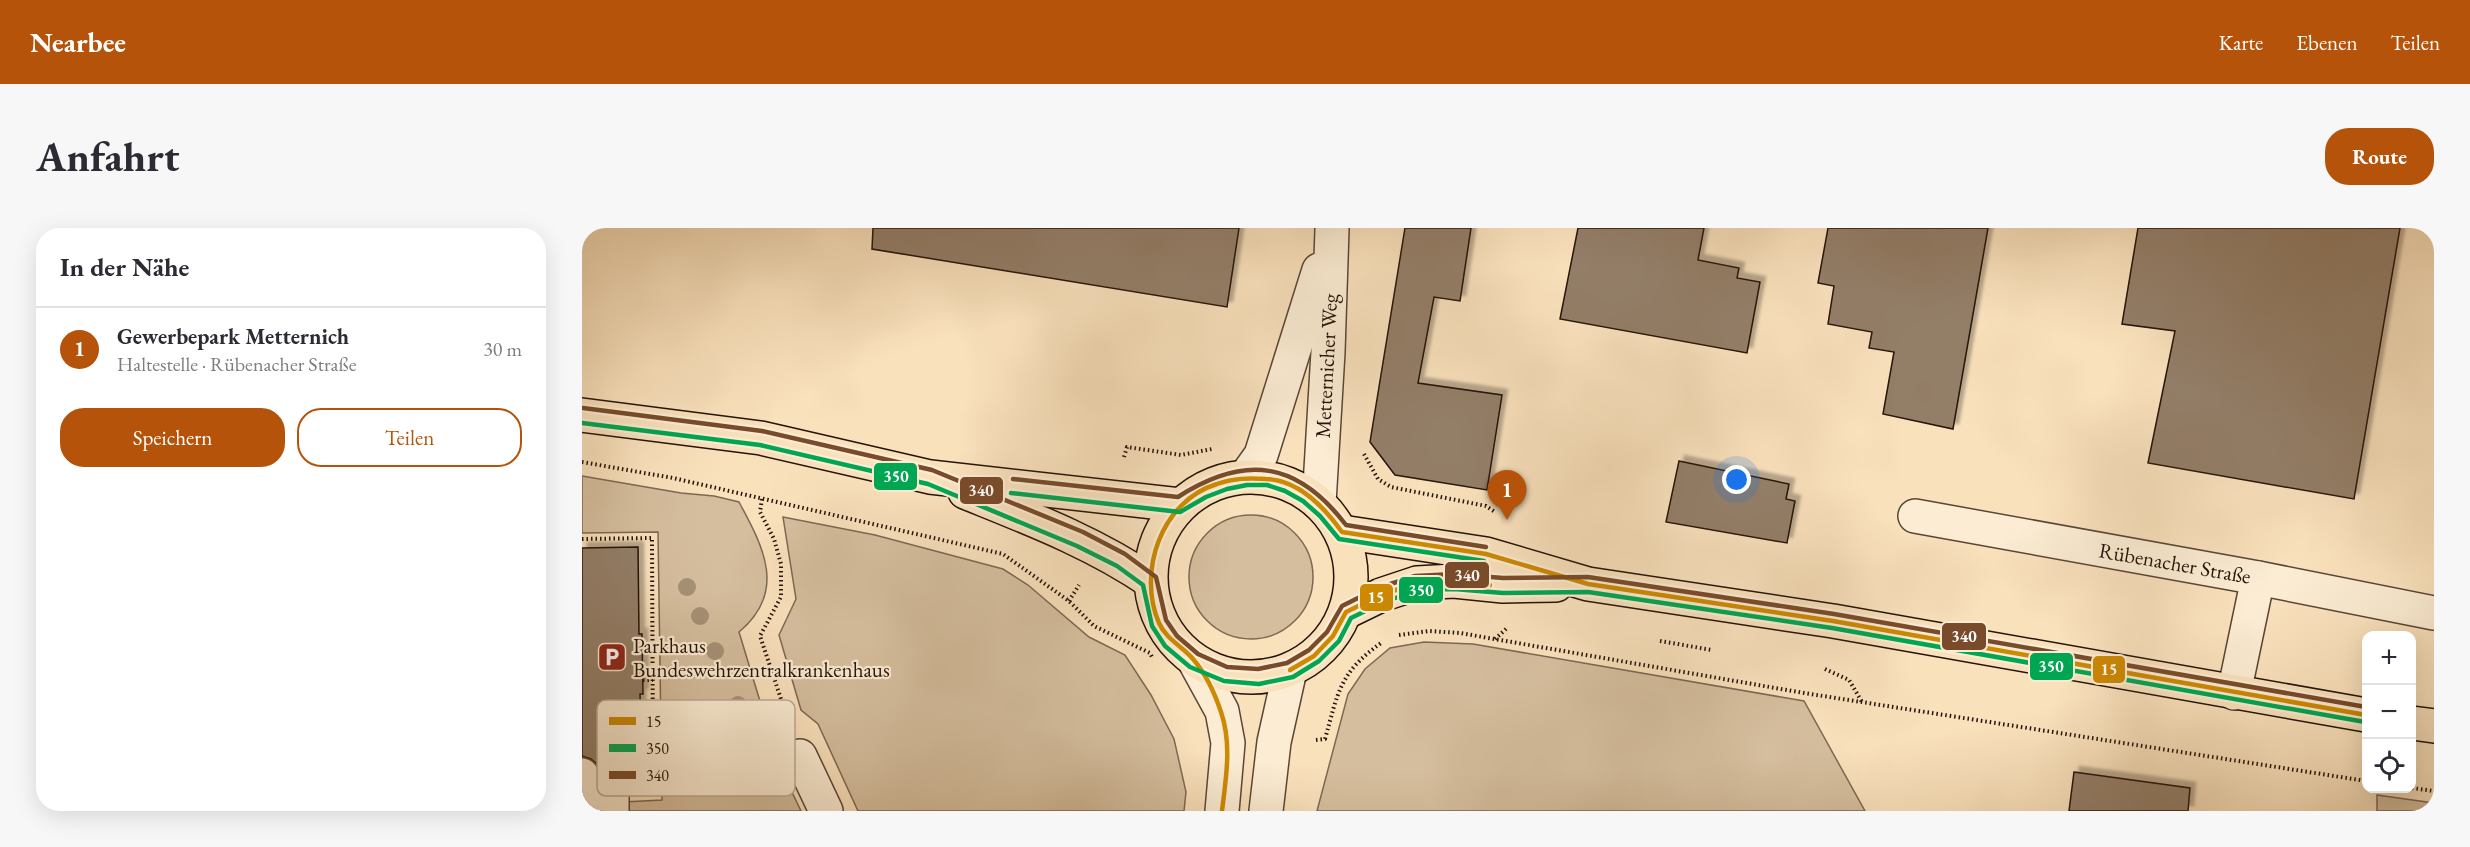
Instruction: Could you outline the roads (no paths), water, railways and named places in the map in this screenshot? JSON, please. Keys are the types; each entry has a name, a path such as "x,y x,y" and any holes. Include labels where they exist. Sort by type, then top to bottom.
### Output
{"main road":[{"path":"582,415 761,438 930,477 1180,505"},
{"path":"1246,476 1272,479 1297,488 1319,503 1342,532 1351,567 1352,585 1346,612 1333,636 1314,656 1290,670 1258,677 1225,674 1194,660 1171,641 1159,623 1150,581 1154,551 1163,528 1180,505 1199,491 1221,482 1246,476"},
{"path":"930,477 1080,539 1120,560 1150,581"},
{"path":"1342,532 1486,554 1588,584 1833,621 2362,714"},
{"path":"1346,612 1381,595 1417,583 1454,581 1503,586 1588,584"},
{"path":"2416,724 2434,726"}],"street":[{"name":"Metternicher Weg","path":"1246,476 1262,454 1332,228"},
{"name":"Metternicher Weg","path":"1319,503 1328,352 1332,228"},
{"name":"Rübenacher Straße","path":"1915,516 2258,578 2434,614"},
{"path":"2234,693 2258,578"},
{"path":"1194,660 1222,711 1228,743 1222,811"},
{"path":"1266,811 1274,742 1290,670"},
{"path":"800,756 826,811"},
{"path":"584,811 597,796"}],"place":[{"name":"Gewerbepark Metternich","path":"1507,520"},
{"name":"Parkhaus Bundeswehrzentralkrankenhaus","path":"612,657"}]}
